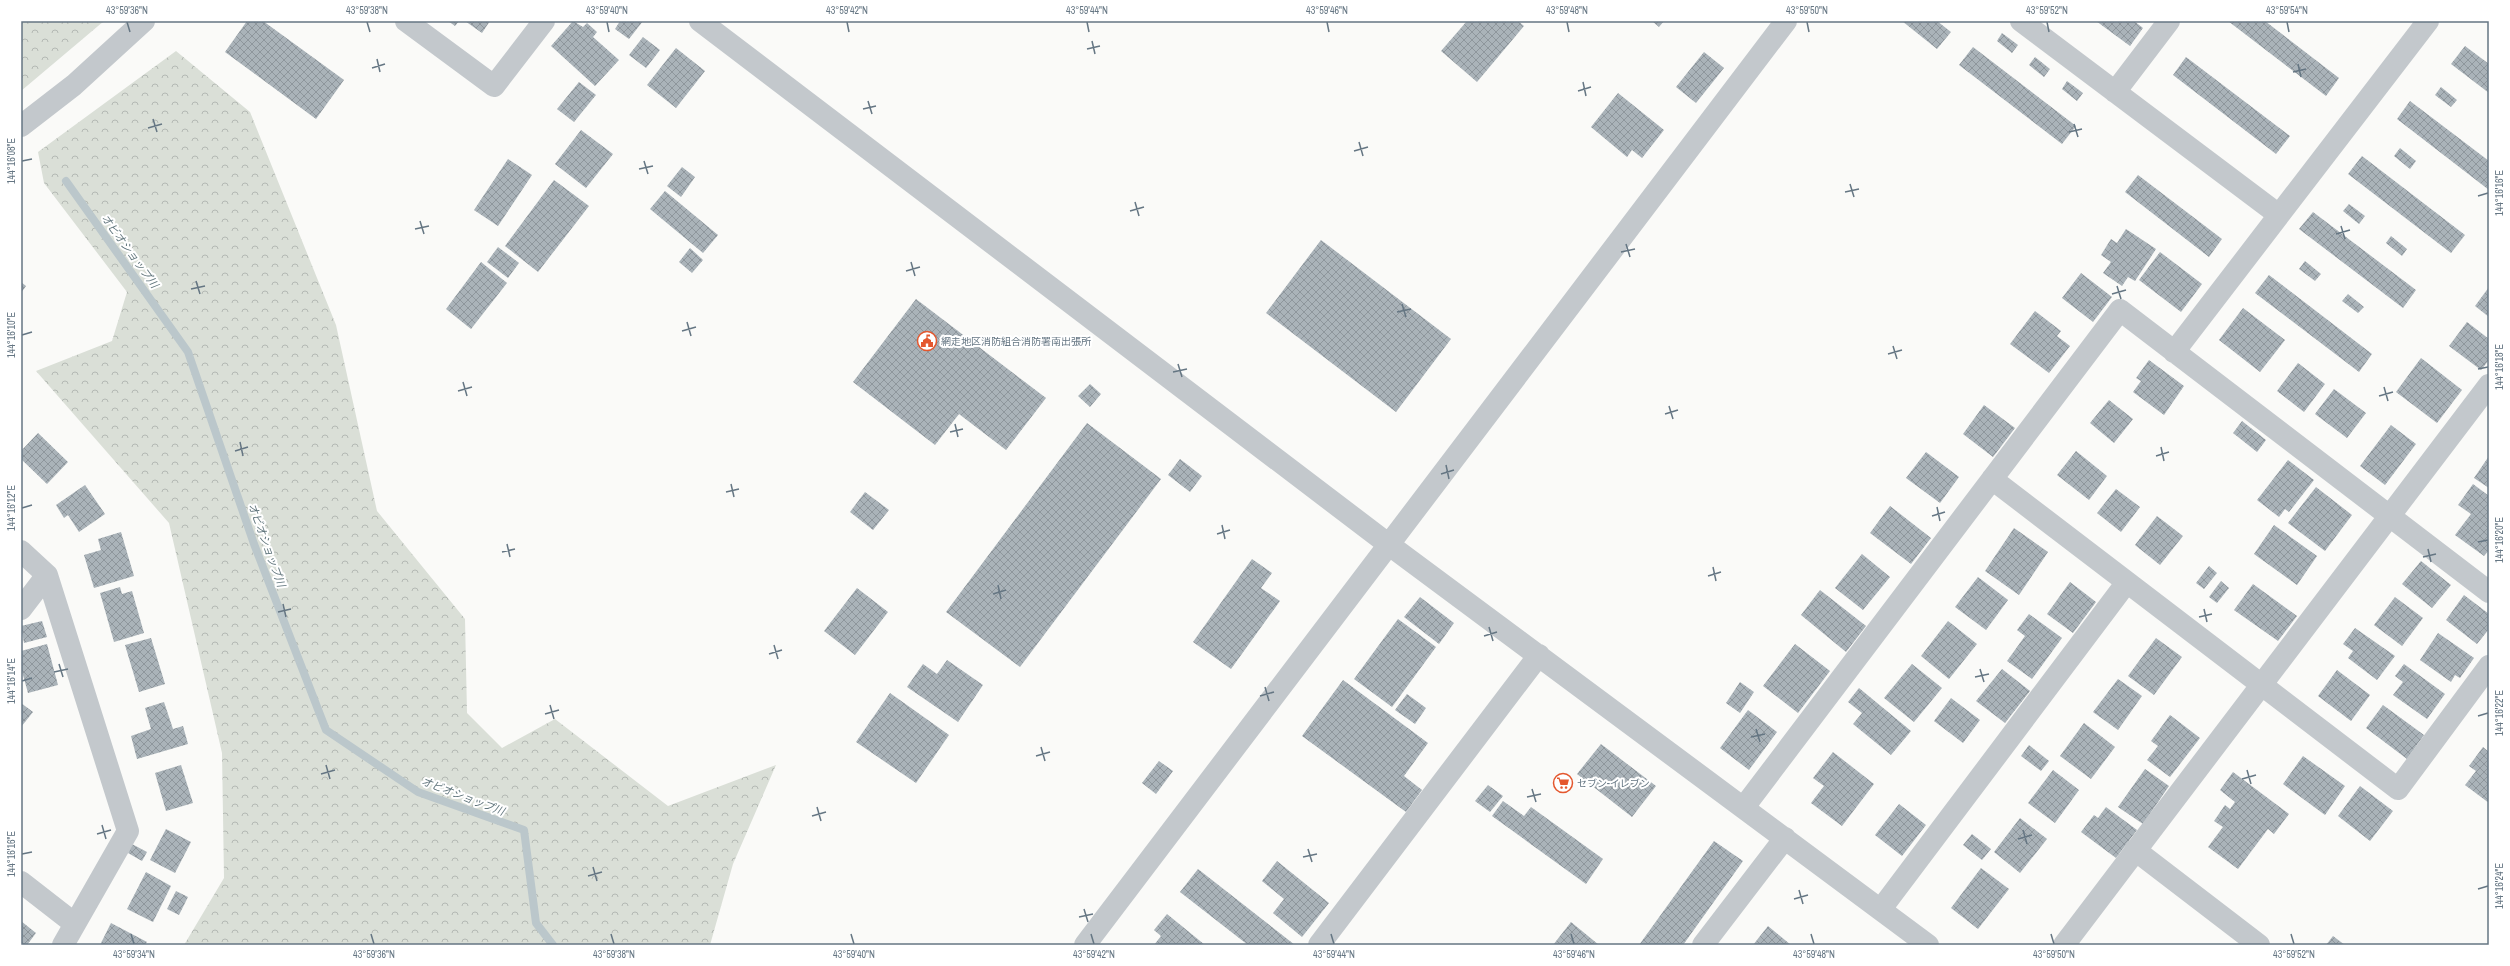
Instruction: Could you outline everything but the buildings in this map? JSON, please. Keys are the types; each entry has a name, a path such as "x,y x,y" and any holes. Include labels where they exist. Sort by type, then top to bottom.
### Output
{"street":[{"path":"21,126 74,85 144,21"},
{"path":"406,21 494,86 544,21"},
{"path":"700,21 1388,544 1928,945"},
{"path":"1085,945 1786,21"},
{"path":"2021,21 2279,216"},
{"path":"2115,92 2169,21"},
{"path":"2174,352 2428,21"},
{"path":"1744,807 2120,310 2489,592"},
{"path":"2064,945 2260,684 2489,384"},
{"path":"1992,479 2398,789 2489,666"},
{"path":"21,551 47,575 128,831 64,945"},
{"path":"21,609 47,575"},
{"path":"1881,909 2127,582"},
{"path":"1318,945 1539,655"},
{"path":"1703,945 1785,838"},
{"path":"2135,850 2259,945"},
{"path":"21,882 75,924"}],"green space":[{"path":"21,21 104,21 21,91"},
{"path":"176,51 250,112 336,325 377,511 465,619 467,713 502,748 555,719 668,806 776,765 733,864 710,945 184,945 224,878 222,753 169,523 36,371 112,341 127,292 44,183 38,152"}],"waterway":[{"name":"オビオショップ川","path":"66,181 188,352 254,544 326,730 418,792 524,830 536,923 553,945"}],"place":[{"name":"網走地区消防組合消防署南出張所","path":"927,341"},
{"name":"セブン-イレブン","path":"1563,783"}]}
